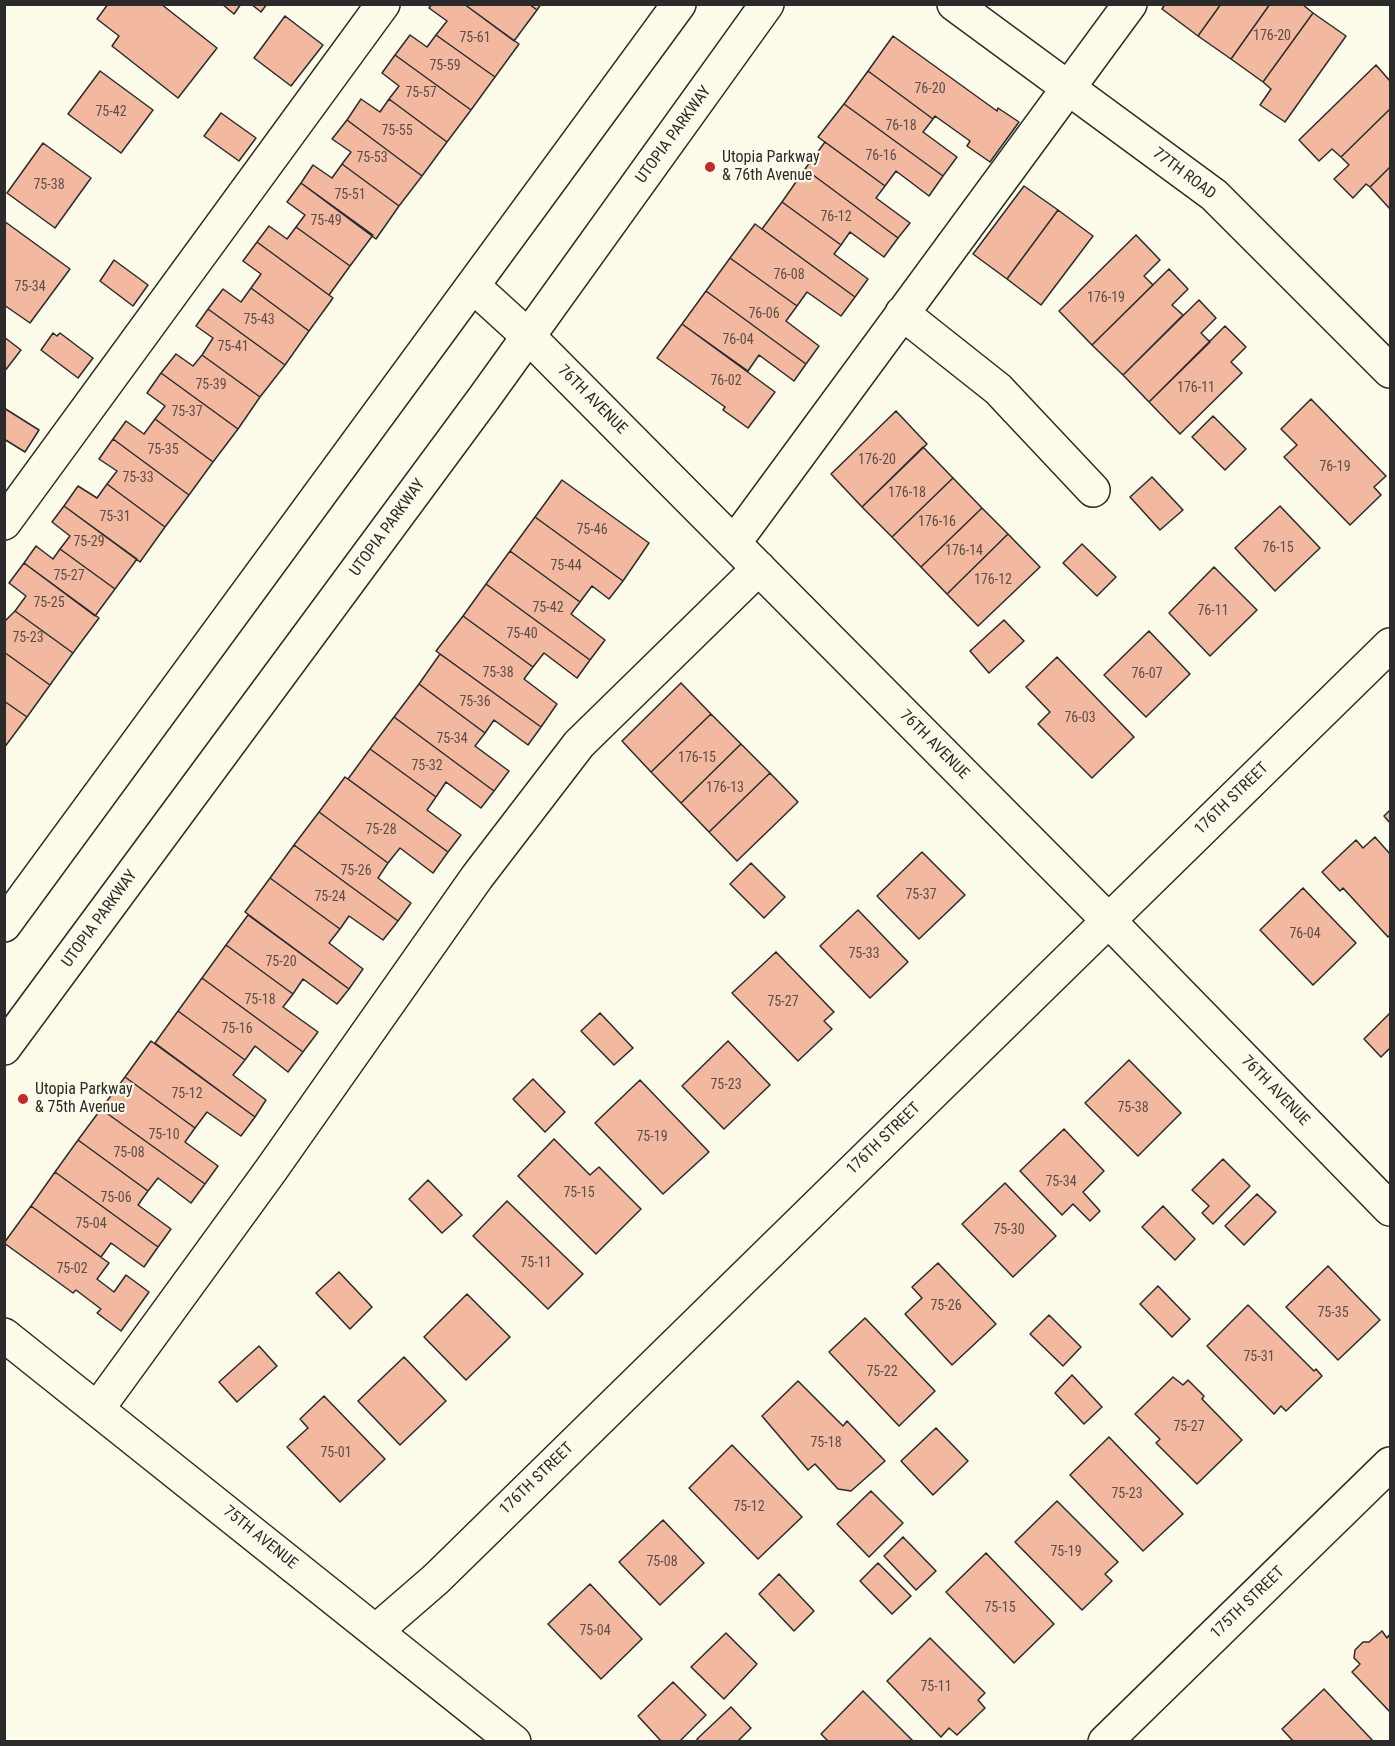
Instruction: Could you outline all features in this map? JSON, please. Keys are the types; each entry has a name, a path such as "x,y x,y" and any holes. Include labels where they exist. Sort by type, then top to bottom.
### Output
{"street":[{"path":"4,523 383,4"},
{"path":"4,925 679,4"},
{"name":"UTOPIA PARKWAY","path":"4,1048 529,337 767,4"},
{"name":"77TH ROAD","path":"954,4 1214,195 1390,371"},
{"path":"734,543 1130,4"},
{"name":"76TH AVENUE","path":"473,286 529,337 759,568 1390,1209"},
{"path":"902,313 998,389 1093,490"},
{"path":"98,1408 271,1170 477,877 579,744 759,568"},
{"name":"176TH STREET","path":"376,1631 436,1579 1390,645"},
{"name":"75TH AVENUE","path":"4,1335 514,1742"},
{"name":"175TH STREET","path":"1105,1742 1390,1464"}],"building":[{"path":"108,4 161,4 217,48 178,98 112,46 119,36 97,19"},
{"path":"222,4 241,4 234,14"},
{"path":"251,4 267,4 261,12"},
{"path":"432,4 464,4 519,44 495,77 436,35 447,21 429,8"},
{"path":"464,4 529,4 537,10 514,41"},
{"path":"529,4 541,4 537,10"},
{"path":"1165,4 1221,4 1198,36 1162,9"},
{"path":"1221,4 1270,4 1231,59 1198,36"},
{"path":"1270,4 1302,4 1313,13 1263,82 1231,59"},
{"path":"1313,13 1346,36 1285,122 1260,105 1271,89 1263,82"},
{"path":"285,16 323,45 291,86 254,58"},
{"path":"410,35 427,47 436,35 495,77 471,110 395,55"},
{"path":"893,36 997,111 998,108 1019,122 990,162 967,146 970,141 935,116 933,119 868,71"},
{"path":"395,55 471,110 447,142 389,99 399,86 382,73"},
{"path":"1376,65 1390,81 1390,109 1341,157 1332,149 1319,161 1299,140"},
{"path":"100,71 153,110 121,153 68,114"},
{"path":"868,71 933,119 923,132 957,157 943,176 844,104"},
{"path":"361,99 380,112 389,99 447,142 422,176 347,120"},
{"path":"844,104 943,176 929,196 896,171 885,186 818,137"},
{"path":"1390,109 1390,167 1370,187 1366,184 1353,198 1334,179 1349,165 1341,157"},
{"path":"221,113 256,138 239,161 204,136"},
{"path":"347,120 422,176 399,206 342,164 351,152 332,139"},
{"path":"825,142 885,186 876,198 910,223 898,238 805,169"},
{"path":"43,143 91,178 55,228 7,193"},
{"path":"342,164 399,206 376,239 301,183 313,165 332,178"},
{"path":"1390,167 1390,209 1370,187"},
{"path":"805,169 898,238 884,257 850,232 841,245 782,202"},
{"path":"301,183 373,235 350,266 296,227 305,215 287,202"},
{"path":"1024,186 1058,210 1007,279 973,254"},
{"path":"782,202 841,245 834,254 868,279 855,297 762,229"},
{"path":"1058,210 1093,236 1041,305 1007,279"},
{"path":"4,221 70,269 30,323 4,305"},
{"path":"755,224 855,297 841,316 807,292 797,306 730,258"},
{"path":"269,226 287,239 296,227 350,266 329,295 257,242"},
{"path":"1136,235 1160,260 1144,276 1153,285 1092,345 1059,311"},
{"path":"257,242 333,298 309,331 251,288 261,274 243,261"},
{"path":"730,258 797,306 786,321 819,346 806,364 706,291"},
{"path":"114,260 148,285 133,306 100,281"},
{"path":"1169,269 1188,289 1172,305 1183,315 1123,375 1092,345"},
{"path":"251,288 309,331 285,365 208,309 223,289 241,302"},
{"path":"706,291 806,364 794,381 759,355 748,371 682,324"},
{"path":"1199,300 1216,318 1201,333 1210,342 1149,402 1123,375"},
{"path":"208,309 285,365 260,397 202,355 213,338 196,326"},
{"path":"682,324 775,392 748,428 723,410 725,407 657,358"},
{"path":"1225,326 1246,347 1231,362 1242,373 1180,434 1149,402"},
{"path":"53,333 57,336 60,333 93,358 78,378 41,350"},
{"path":"4,337 21,350 4,372"},
{"path":"176,354 193,366 202,355 260,397 238,429 161,373"},
{"path":"161,373 238,429 213,462 155,419 165,406 147,393"},
{"path":"1311,399 1386,476 1374,487 1381,495 1350,525 1284,457 1297,445 1281,429"},
{"path":"4,408 39,430 25,452 4,439"},
{"path":"896,411 927,444 862,507 831,474"},
{"path":"1213,416 1246,449 1225,470 1192,437"},
{"path":"155,419 213,462 189,495 113,439 126,421 144,434"},
{"path":"113,439 189,495 165,527 107,484 117,471 99,459"},
{"path":"923,447 953,478 892,537 862,507"},
{"path":"1152,477 1183,510 1160,530 1130,497"},
{"path":"953,478 982,508 921,567 892,537"},
{"path":"562,480 649,543 623,581 535,517"},
{"path":"107,484 165,527 140,562 64,506 78,486 97,498"},
{"path":"64,506 137,559 115,589 60,549 70,536 52,522"},
{"path":"1280,506 1320,548 1275,591 1235,548"},
{"path":"982,508 1008,534 947,594 921,567"},
{"path":"535,517 623,581 609,599 592,586 580,602 510,551"},
{"path":"1008,534 1040,567 978,626 947,594"},
{"path":"1082,544 1116,577 1097,596 1063,563"},
{"path":"36,546 53,559 60,549 115,589 95,616 24,563"},
{"path":"510,551 580,602 571,614 605,640 590,660 486,584"},
{"path":"24,563 99,618 73,653 15,611 26,596 9,583"},
{"path":"1214,567 1257,610 1210,656 1169,613"},
{"path":"486,584 590,660 577,678 544,653 533,667 463,616"},
{"path":"15,611 73,653 50,685 4,652 4,622"},
{"path":"463,616 533,667 524,679 557,704 541,727 436,651"},
{"path":"1004,620 1024,641 989,673 970,651"},
{"path":"1149,631 1190,674 1146,717 1104,675"},
{"path":"4,652 50,685 27,717 4,701"},
{"path":"440,654 541,727 528,745 494,720 485,733 419,684"},
{"path":"1057,657 1134,737 1092,778 1038,724 1050,712 1026,687"},
{"path":"681,683 711,714 651,772 622,741"},
{"path":"419,684 485,733 475,746 509,771 494,791 394,717"},
{"path":"4,701 27,717 4,748"},
{"path":"711,714 741,744 681,803 651,772"},
{"path":"394,717 494,791 481,808 446,782 436,797 370,749"},
{"path":"741,744 770,773 709,832 681,803"},
{"path":"370,749 436,797 427,810 461,835 448,852 348,779"},
{"path":"770,773 798,802 737,861 709,832"},
{"path":"345,777 448,852 433,873 400,848 388,863 319,812"},
{"path":"1390,810 1390,823 1384,816"},
{"path":"319,812 388,863 378,878 411,903 398,921 294,845"},
{"path":"1375,837 1390,854 1390,935 1388,937 1343,888 1340,891 1322,872 1356,840 1363,848"},
{"path":"294,845 398,921 383,940 349,916 340,929 270,878"},
{"path":"922,852 965,895 919,939 877,896"},
{"path":"751,863 785,897 764,918 730,884"},
{"path":"270,878 340,929 329,943 363,969 349,989 245,912"},
{"path":"1303,888 1356,943 1313,985 1260,930"},
{"path":"858,910 908,962 870,998 820,946"},
{"path":"248,915 349,989 337,1004 303,979 293,994 226,945"},
{"path":"226,945 293,994 283,1007 318,1032 303,1052 202,978"},
{"path":"776,952 834,1012 824,1021 832,1029 798,1061 732,993"},
{"path":"202,978 303,1052 288,1072 255,1046 245,1060 178,1011"},
{"path":"178,1011 245,1060 233,1075 266,1100 255,1117 155,1043"},
{"path":"600,1013 633,1048 614,1065 581,1031"},
{"path":"1390,1013 1390,1048 1381,1057 1364,1039"},
{"path":"151,1041 255,1117 241,1136 207,1112 195,1128 125,1077"},
{"path":"728,1041 770,1085 724,1129 682,1086"},
{"path":"1129,1060 1181,1113 1138,1156 1085,1103"},
{"path":"125,1077 195,1128 185,1142 218,1166 205,1184 101,1109"},
{"path":"533,1079 565,1112 545,1132 513,1099"},
{"path":"640,1080 709,1152 663,1194 595,1123"},
{"path":"101,1109 205,1184 191,1203 158,1178 148,1191 78,1140"},
{"path":"1064,1129 1104,1171 1083,1192 1100,1211 1090,1221 1073,1204 1062,1215 1020,1171"},
{"path":"554,1139 590,1175 599,1167 641,1209 596,1254 518,1176"},
{"path":"78,1140 148,1191 138,1205 171,1229 158,1247 55,1172"},
{"path":"1223,1159 1250,1186 1213,1224 1202,1213 1209,1206 1192,1190"},
{"path":"55,1172 158,1247 144,1267 111,1243 101,1257 31,1206"},
{"path":"428,1180 462,1215 442,1233 409,1199"},
{"path":"1005,1183 1056,1236 1013,1277 962,1224"},
{"path":"1257,1194 1276,1212 1244,1245 1225,1226"},
{"path":"507,1201 583,1274 548,1309 473,1236"},
{"path":"31,1206 109,1263 97,1279 114,1292 126,1275 149,1292 121,1331 97,1313 101,1309 76,1290 73,1293 4,1243"},
{"path":"1163,1206 1195,1239 1175,1260 1142,1227"},
{"path":"938,1263 996,1324 952,1365 905,1314 922,1298 912,1287"},
{"path":"1328,1266 1380,1320 1338,1360 1286,1307"},
{"path":"339,1272 372,1307 350,1329 316,1293"},
{"path":"1158,1286 1190,1319 1172,1337 1140,1304"},
{"path":"467,1294 510,1337 466,1380 424,1337"},
{"path":"1248,1305 1314,1371 1316,1369 1322,1376 1286,1411 1281,1406 1274,1414 1207,1346"},
{"path":"1049,1315 1081,1347 1063,1366 1030,1334"},
{"path":"865,1318 935,1391 899,1426 829,1352"},
{"path":"259,1346 277,1366 237,1402 219,1382"},
{"path":"404,1357 446,1401 400,1445 358,1401"},
{"path":"1072,1375 1102,1407 1084,1424 1055,1393"},
{"path":"1173,1377 1183,1385 1188,1380 1204,1396 1202,1399 1242,1440 1197,1484 1156,1443 1160,1439 1135,1414"},
{"path":"798,1381 843,1426 847,1421 885,1461 851,1491 838,1489 815,1464 808,1470 762,1416"},
{"path":"324,1396 385,1459 340,1502 287,1447 308,1428 300,1419"},
{"path":"936,1428 968,1461 933,1495 901,1461"},
{"path":"1109,1437 1183,1514 1143,1551 1070,1475"},
{"path":"732,1445 802,1517 758,1559 689,1488"},
{"path":"871,1491 903,1523 869,1557 837,1524"},
{"path":"1057,1501 1118,1562 1105,1574 1112,1581 1082,1610 1015,1542"},
{"path":"663,1520 704,1563 660,1605 619,1562"},
{"path":"903,1537 936,1571 916,1590 884,1556"},
{"path":"986,1553 1054,1624 1014,1663 946,1592"},
{"path":"878,1563 911,1596 892,1614 860,1581"},
{"path":"779,1574 814,1611 794,1631 759,1594"},
{"path":"590,1584 642,1639 601,1679 548,1624"},
{"path":"1382,1631 1387,1638 1390,1634 1390,1712 1352,1672 1360,1664 1354,1658 1355,1650 1363,1642 1369,1642"},
{"path":"726,1633 757,1664 724,1699 691,1667"},
{"path":"930,1638 985,1693 978,1700 985,1708 957,1735 949,1728 941,1737 887,1681"},
{"path":"673,1682 706,1715 679,1742 662,1742 638,1716"},
{"path":"1324,1689 1374,1742 1294,1742 1282,1729"},
{"path":"863,1691 914,1742 829,1742 821,1734"},
{"path":"731,1707 751,1728 737,1742 699,1742 697,1739"}],"place":[{"name":"Utopia Parkway & 76th Avenue","path":"710,167"},
{"name":"Utopia Parkway & 75th Avenue","path":"23,1099"}]}
